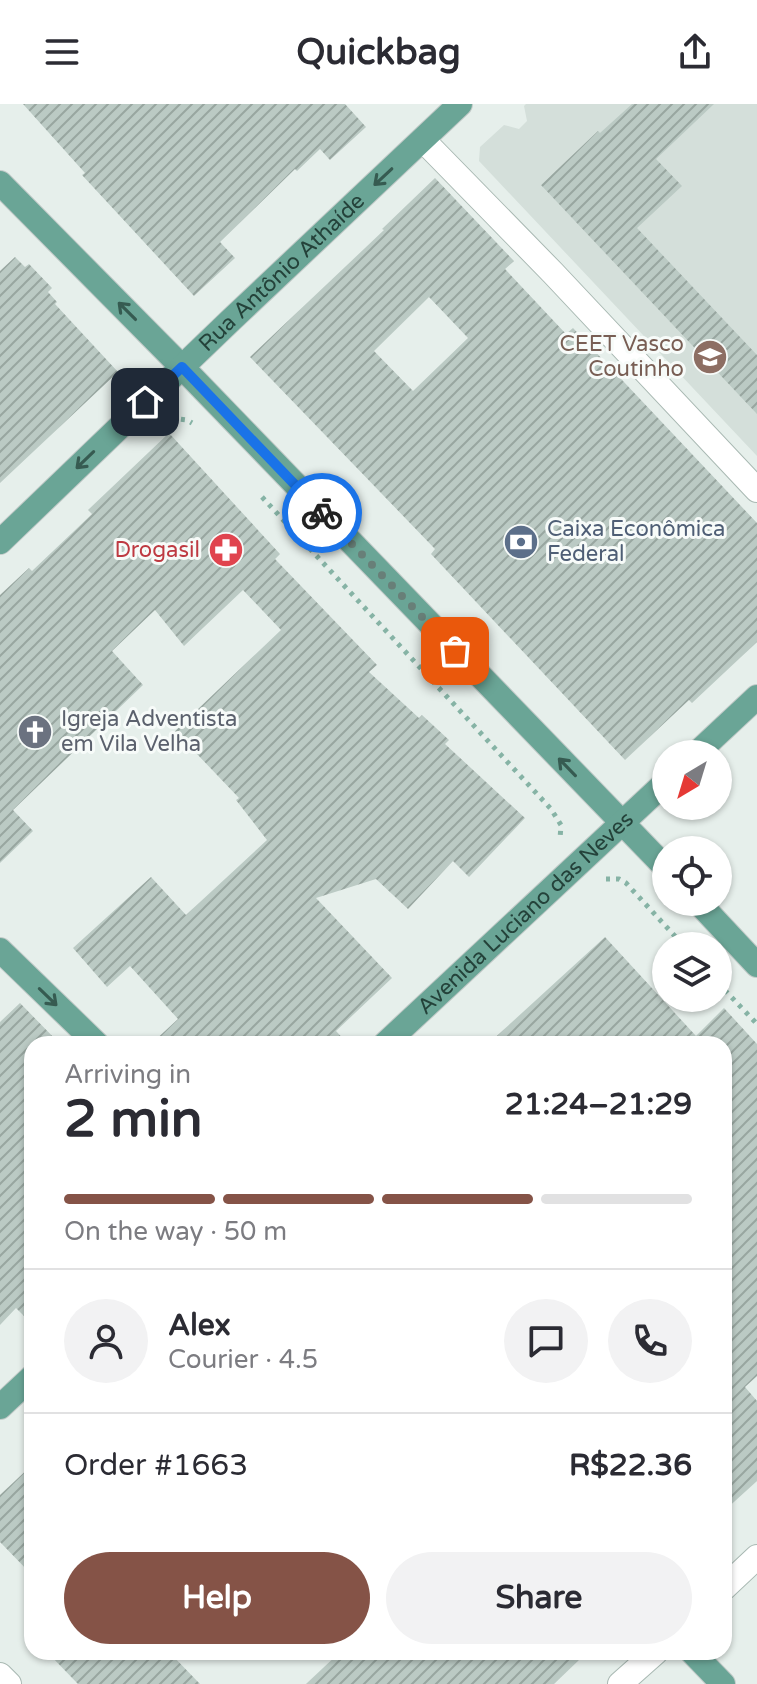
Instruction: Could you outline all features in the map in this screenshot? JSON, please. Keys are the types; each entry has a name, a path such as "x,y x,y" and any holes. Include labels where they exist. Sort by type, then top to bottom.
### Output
{"main road":[{"name":"Rua Antônio Athaíde","path":"0,542 460,104"},
{"path":"0,183 652,854"},
{"path":"711,740 757,697"},
{"name":"Avenida Luciano das Neves","path":"394,1036 652,795"},
{"path":"711,916 757,965"},
{"path":"0,950 89,1036"},
{"path":"0,1407 24,1384"},
{"path":"700,1660 723,1684"}],"street":[{"path":"423,140 757,490"},
{"path":"732,1580 757,1557"},
{"path":"620,1684 647,1660"},
{"path":"0,1675 9,1684"}],"path":[{"path":"145,402 162,422 177,417 196,426"},
{"path":"261,497 551,809 561,825 559,844 596,883 611,878 626,883 671,932"},
{"path":"732,998 757,1024"}],"shaded area":[{"name":"CEET Vasco Coutinho","path":"526,104 757,104 757,456 479,161 480,147 504,125 519,129 527,121"}],"building":[{"path":"23,104 345,104 366,127 330,160 320,149 220,242 235,258 194,296 82,175 85,173"},
{"path":"632,104 714,104 656,159 682,186 637,228 757,355 757,414 541,185 598,131 600,133"},
{"path":"435,178 514,261 505,269 566,334 573,328 757,523 757,642 625,760 431,554 435,549 250,357","holes":["429,297 468,338 413,391 374,351"]},
{"path":"15,257 25,267 29,264 52,288 48,292 57,302 55,304 118,372 0,483 0,271"},
{"path":"169,433 280,554 275,559 377,665 369,672 419,718 422,715 449,740 445,744 525,818 469,877 453,861 408,909 376,879 316,898 392,978 336,1031 341,1036 160,1036 178,1019 130,966 107,987 73,948 151,877 186,915 267,840 236,800 239,798 175,731 281,630 243,590 184,646 155,610 112,651 143,685 13,810 33,831 0,863 0,595 29,568 32,571 92,514 88,510"},
{"path":"605,937 652,988 652,1012 674,1012 696,1036 497,1036"},
{"path":"20,1003 52,1036 24,1036 24,1316 16,1308 0,1325 0,1022"},
{"path":"720,1012 728,1012 757,1044 757,1376 745,1387 757,1401 757,1481 732,1504 732,1036 696,1036"},
{"path":"24,1472 24,1567 0,1542 0,1495"},
{"path":"55,1660 177,1660 200,1684 78,1684"},
{"path":"332,1660 579,1660 554,1684 306,1684"}],"way so far":[{"path":"322,513 455,651"}],"place":[{"name":"CEET Vasco Coutinho","path":"710,357"},
{"name":"Caixa Econômica Federal","path":"521,542"},
{"name":"Drogasil","path":"226,550"},
{"name":"Igreja Adventista em Vila Velha","path":"35,732"}],"route":[{"path":"145,402 182,367 322,513"}]}
